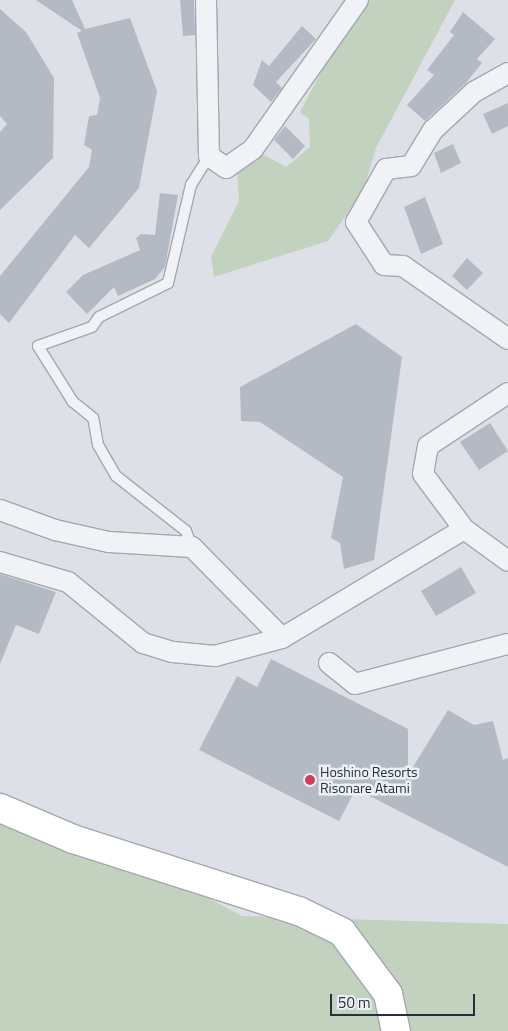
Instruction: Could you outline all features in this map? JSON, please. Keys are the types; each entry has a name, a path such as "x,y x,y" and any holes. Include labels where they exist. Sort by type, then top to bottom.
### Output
{"street":[{"path":"206,0 209,156 226,168 253,149 358,0"},
{"path":"508,73 474,92 433,130 411,166 386,169 356,222 384,265 403,266 508,338"},
{"path":"508,393 428,446 424,474 464,529 508,561"},
{"path":"0,510 56,530 110,542 192,547 282,638"},
{"path":"0,562 68,582 143,643 173,652 215,656 282,638 464,529"},
{"path":"329,663 355,684 508,644"},
{"path":"0,808 73,840 299,911 342,932 388,994 396,1031"}],"lane":[{"path":"192,547 186,531 116,476 98,446 92,418 73,402 38,346 92,327 100,317 168,283 191,185 209,156"}],"green space":[{"path":"359,0 455,0 376,148 363,191 328,241 214,277 211,257 239,201 237,171 253,149 286,167 310,147 309,119 300,112"},
{"path":"0,795 43,810 242,916 508,924 508,1031 0,1031"}],"building":[{"path":"36,0 72,0 85,29 130,18 157,91 139,188 89,248 75,235 9,323 0,314 0,276 89,167 92,150 84,145 89,116 97,115 100,98 77,33 82,31"},
{"path":"180,0 194,0 195,35 183,36"},
{"path":"0,9 26,32 54,78 53,158 0,210 0,132 7,124 0,116"},
{"path":"463,12 495,39 477,59 482,63 466,83 425,121 407,105 434,75 427,70 454,35 450,32"},
{"path":"302,26 316,39 276,82 282,88 271,102 253,85 262,60 269,66"},
{"path":"508,103 508,126 492,134 483,114"},
{"path":"285,126 305,146 293,159 274,140"},
{"path":"453,144 461,163 441,173 434,153"},
{"path":"160,193 178,195 165,267 155,279 118,296 114,287 87,314 66,292 83,275 140,250 136,238 141,234 155,235"},
{"path":"425,197 443,244 421,254 404,207"},
{"path":"467,258 483,273 467,290 452,276"},
{"path":"356,324 402,357 374,560 344,569 340,543 331,538 343,477 260,422 241,421 240,387"},
{"path":"490,423 508,451 479,470 460,442"},
{"path":"461,567 476,593 436,616 421,591"},
{"path":"0,574 56,592 39,634 16,625 0,664"},
{"path":"271,659 408,729 408,775 448,710 474,725 493,721 503,760 508,758 508,867 356,789 339,821 199,750 237,676 257,687"}],"place":[{"name":"Hoshino Resorts Risonare Atami","path":"310,780"}]}
